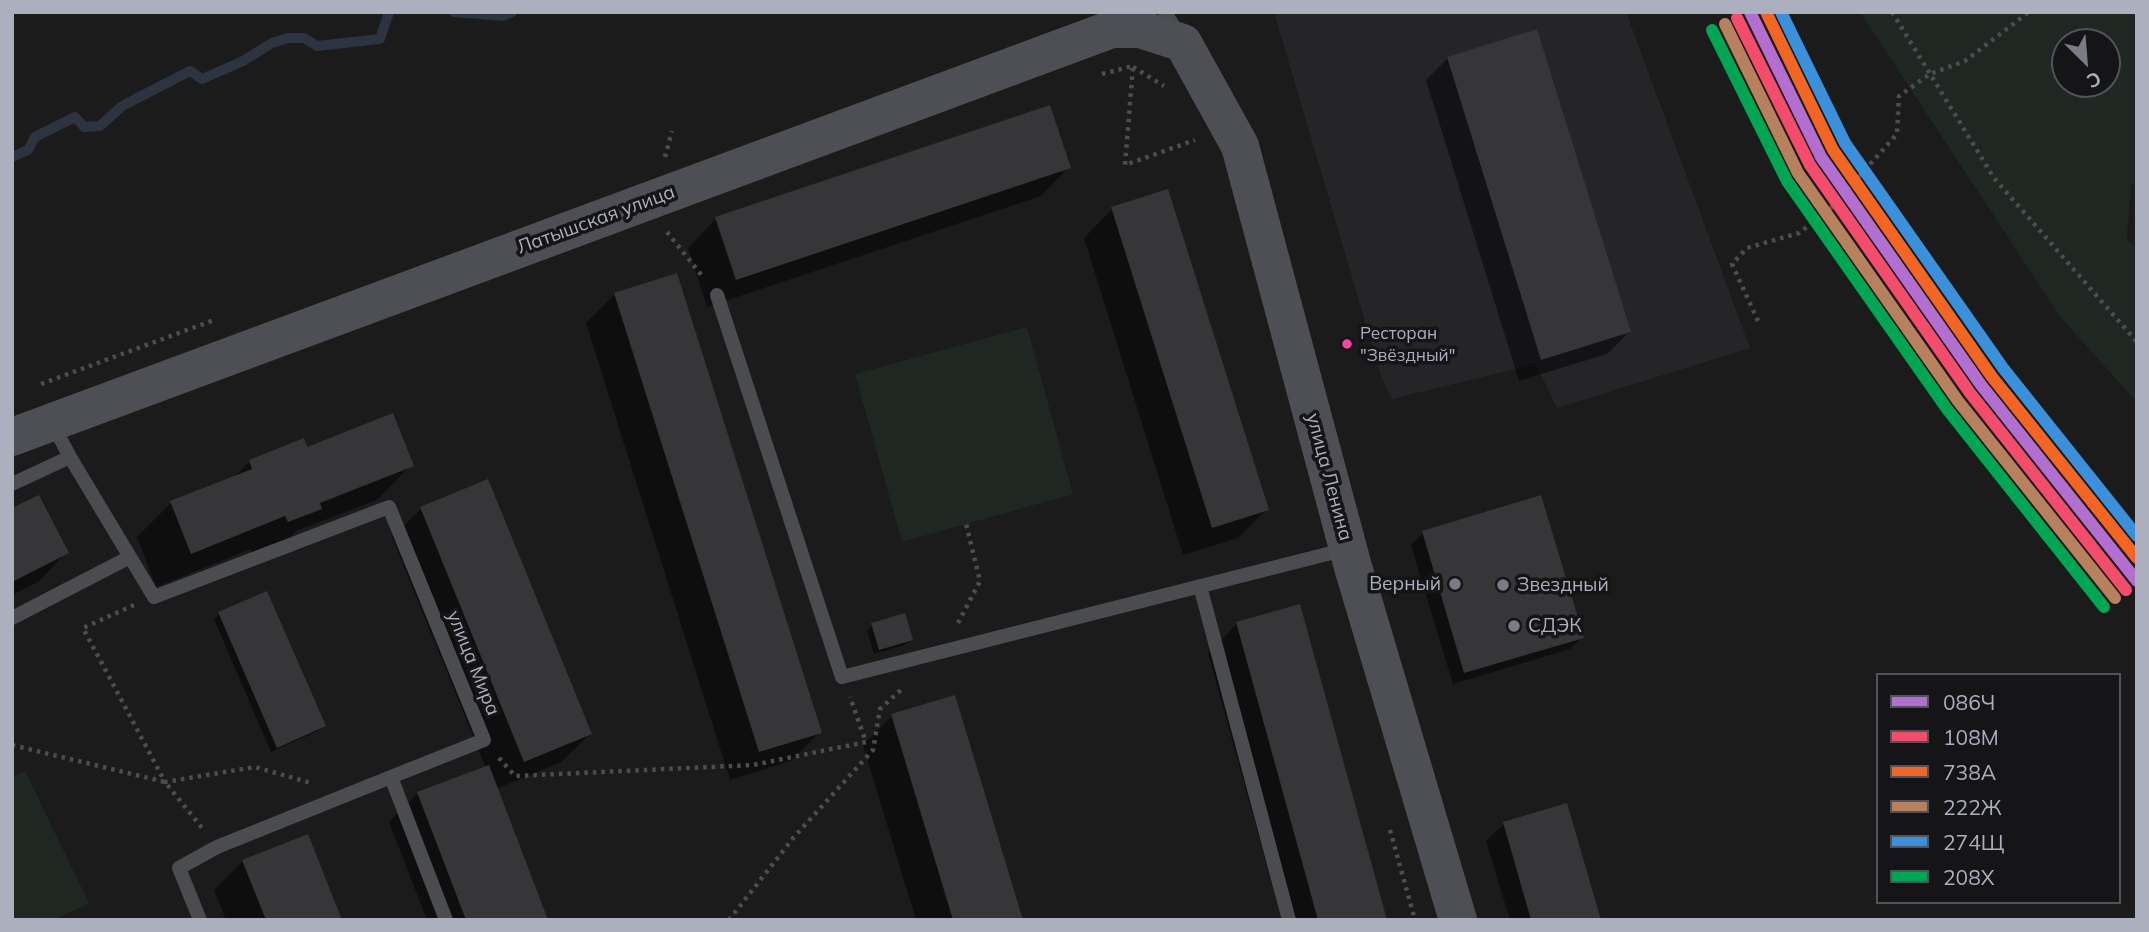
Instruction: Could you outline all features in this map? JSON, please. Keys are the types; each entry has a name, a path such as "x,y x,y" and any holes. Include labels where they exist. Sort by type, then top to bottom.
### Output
{"street":[{"name":"Латышская улица","path":"12,437 1112,29 1174,27"},
{"name":"улица Ленина","path":"1174,27 1240,146 1348,549 1458,920"}],"lane":[{"path":"717,295 842,677 1348,549"},
{"path":"52,421 70,457 154,597"},
{"path":"12,484 70,457"},
{"name":"улица Мира","path":"154,597 389,507 484,740 217,847 179,868 200,920"},
{"path":"12,618 130,556"},
{"path":"1200,586 1289,920"},
{"path":"391,777 446,920"}],"path":[{"path":"1892,12 1994,178 2137,342"},
{"path":"1758,321 1732,264 1747,248 1799,233 1832,207 1897,134 1899,96 1930,74 1965,61 2029,12"},
{"path":"1094,76 1132,66 1125,165 1198,139"},
{"path":"660,224 717,295"},
{"path":"729,920 794,837 873,750 880,709 943,652 980,581 966,524"},
{"path":"154,597 83,628 165,782 217,847"},
{"path":"484,740 515,776 753,765 866,742 842,677"},
{"path":"12,745 165,782 254,766 349,794"},
{"path":"1387,817 1415,920"}],"shaded area":[{"path":"1274,12 1626,12 1750,348 1557,408 1536,364 1392,399 1382,379"},
{"path":"1860,12 2137,12 2137,187 2131,183 2127,239 2137,250 2137,402 2061,318"},
{"path":"1027,327 1073,494 902,542 855,374"},
{"path":"25,771 89,903 54,920 12,918 12,777"}],"building":[{"path":"1537,29 1631,332 1541,360 1447,57"},
{"path":"1050,105 1071,168 736,280 715,217"},
{"path":"1168,189 1269,510 1212,528 1111,207"},
{"path":"677,273 822,733 759,752 614,293"},
{"path":"393,413 414,466 320,503 322,509 288,522 285,516 191,554 170,501 252,469 249,460 304,438 307,447"},
{"path":"488,479 592,734 524,762 420,507"},
{"path":"39,495 69,553 12,582 12,508"},
{"name":"Звездный","path":"1541,495 1584,638 1464,673 1422,531"},
{"path":"267,591 326,726 277,748 218,612"},
{"path":"1300,604 1387,920 1318,920 1236,622"},
{"path":"905,613 913,640 879,650 871,623"},
{"path":"955,695 1023,920 953,920 891,714"},
{"path":"489,765 548,920 466,920 417,792"},
{"path":"1567,803 1601,920 1531,920 1503,822"},
{"path":"308,834 342,920 266,920 242,860"}],"waterway":[{"path":"12,157 28,150 35,137 75,117 84,127 100,126 122,106 190,71 202,79 243,61 272,43 288,38 304,38 317,46 380,39 389,12"},
{"path":"454,12 503,16 512,12"}],"transit line":[{"name":"086Ч","path":"1750,12 1821,157 1981,385 2137,581"},
{"name":"738А","path":"1766,12 1833,150 1992,377 2137,558"},
{"name":"274Щ","path":"1781,12 1845,143 2003,368 2137,536"},
{"name":"108М","path":"1737,18 1810,165 1970,393 2126,590"},
{"name":"222Ж","path":"1725,24 1798,173 1958,401 2115,598"},
{"name":"208Х","path":"1712,30 1787,181 1947,409 2104,607"}],"place":[{"name":"Ресторан \"Звёздный\"","path":"1347,344"},
{"name":"Верный","path":"1455,584"},
{"name":"Звездный","path":"1503,585"},
{"name":"СДЭК","path":"1514,626"}]}
